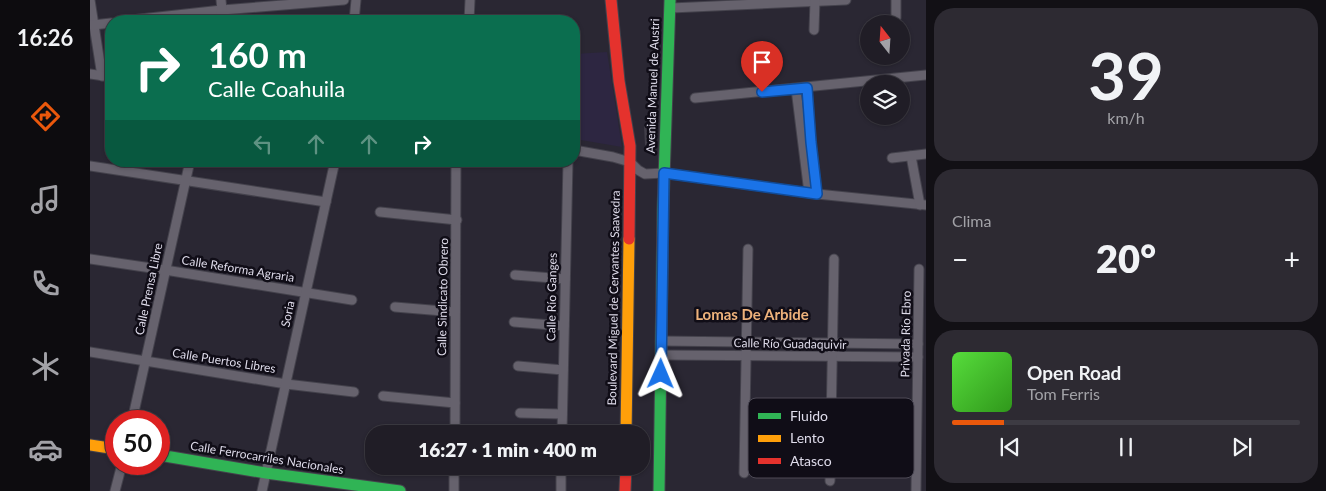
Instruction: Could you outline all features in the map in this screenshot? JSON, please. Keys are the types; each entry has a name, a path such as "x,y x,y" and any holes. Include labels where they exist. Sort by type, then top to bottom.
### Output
{"main road":[{"name":"Boulevard Miguel de Cervantes Saavedra","path":"611,0 619,80 630,146 626,425"},
{"name":"Avenida Manuel de Austri","path":"664,173 670,4"},
{"path":"659,491 664,173"},
{"path":"90,445 105,447"},
{"name":"Calle Ferrocarriles Nacionales","path":"170,457 368,489 400,491"},
{"path":"625,491 626,475"}],"street":[{"path":"90,0 93,25 105,69"},
{"path":"221,0 221,15"},
{"path":"177,15 344,0"},
{"path":"355,15 356,0"},
{"path":"469,15 470,0"},
{"path":"670,4 846,0"},
{"path":"896,0 896,15"},
{"path":"814,30 815,1"},
{"path":"93,25 105,24"},
{"path":"90,74 105,76"},
{"path":"694,98 926,76"},
{"path":"807,88 813,193"},
{"path":"796,89 813,193"},
{"path":"580,151 630,162 641,173 664,173 813,193 923,205 911,156"},
{"path":"892,158 926,154"},
{"path":"90,166 326,202"},
{"name":"Calle Prensa Libre","path":"135,410 189,167"},
{"name":"Soria","path":"262,491 334,167"},
{"name":"Calle Sindicato Obrero","path":"454,425 456,167"},
{"name":"Calle Río Ganges","path":"562,425 568,167"},
{"path":"380,212 457,220"},
{"path":"744,473 748,249"},
{"name":"Calle Reforma Agraria","path":"90,259 352,300"},
{"path":"831,398 834,259"},
{"name":"Privada Río Ebro","path":"916,490 919,269"},
{"path":"516,276 565,279"},
{"path":"396,308 455,312"},
{"path":"514,322 564,326"},
{"name":"Calle Río Guadaquivir","path":"662,341 918,344"},
{"name":"Calle Puertos Libres","path":"90,352 286,384 354,392"},
{"name":"Calle Río Guadaquivir","path":"661,355 918,357"},
{"path":"518,366 563,370"},
{"path":"383,396 455,403"},
{"path":"520,413 562,414"},
{"path":"115,491 119,475"},
{"path":"454,475 454,491"},
{"path":"561,475 561,491"}],"shaded area":[{"path":"607,52 622,147 580,140 580,54"}],"building":[{"path":"644,126 654,126 656,145 645,145"}],"traffic: fast":[{"path":"659,491 663,209 670,0"},
{"path":"170,457 266,473 400,491"}],"traffic: slow":[{"path":"626,425 629,239"},
{"path":"90,445 105,447"}],"traffic: jam":[{"path":"611,0 619,81 630,146 629,239"},
{"path":"625,491 626,475"}],"district":[{"name":"Lomas De Arbide","path":"752,315"}],"route":[{"path":"661,374 664,173 817,194 807,88 762,92"}]}
